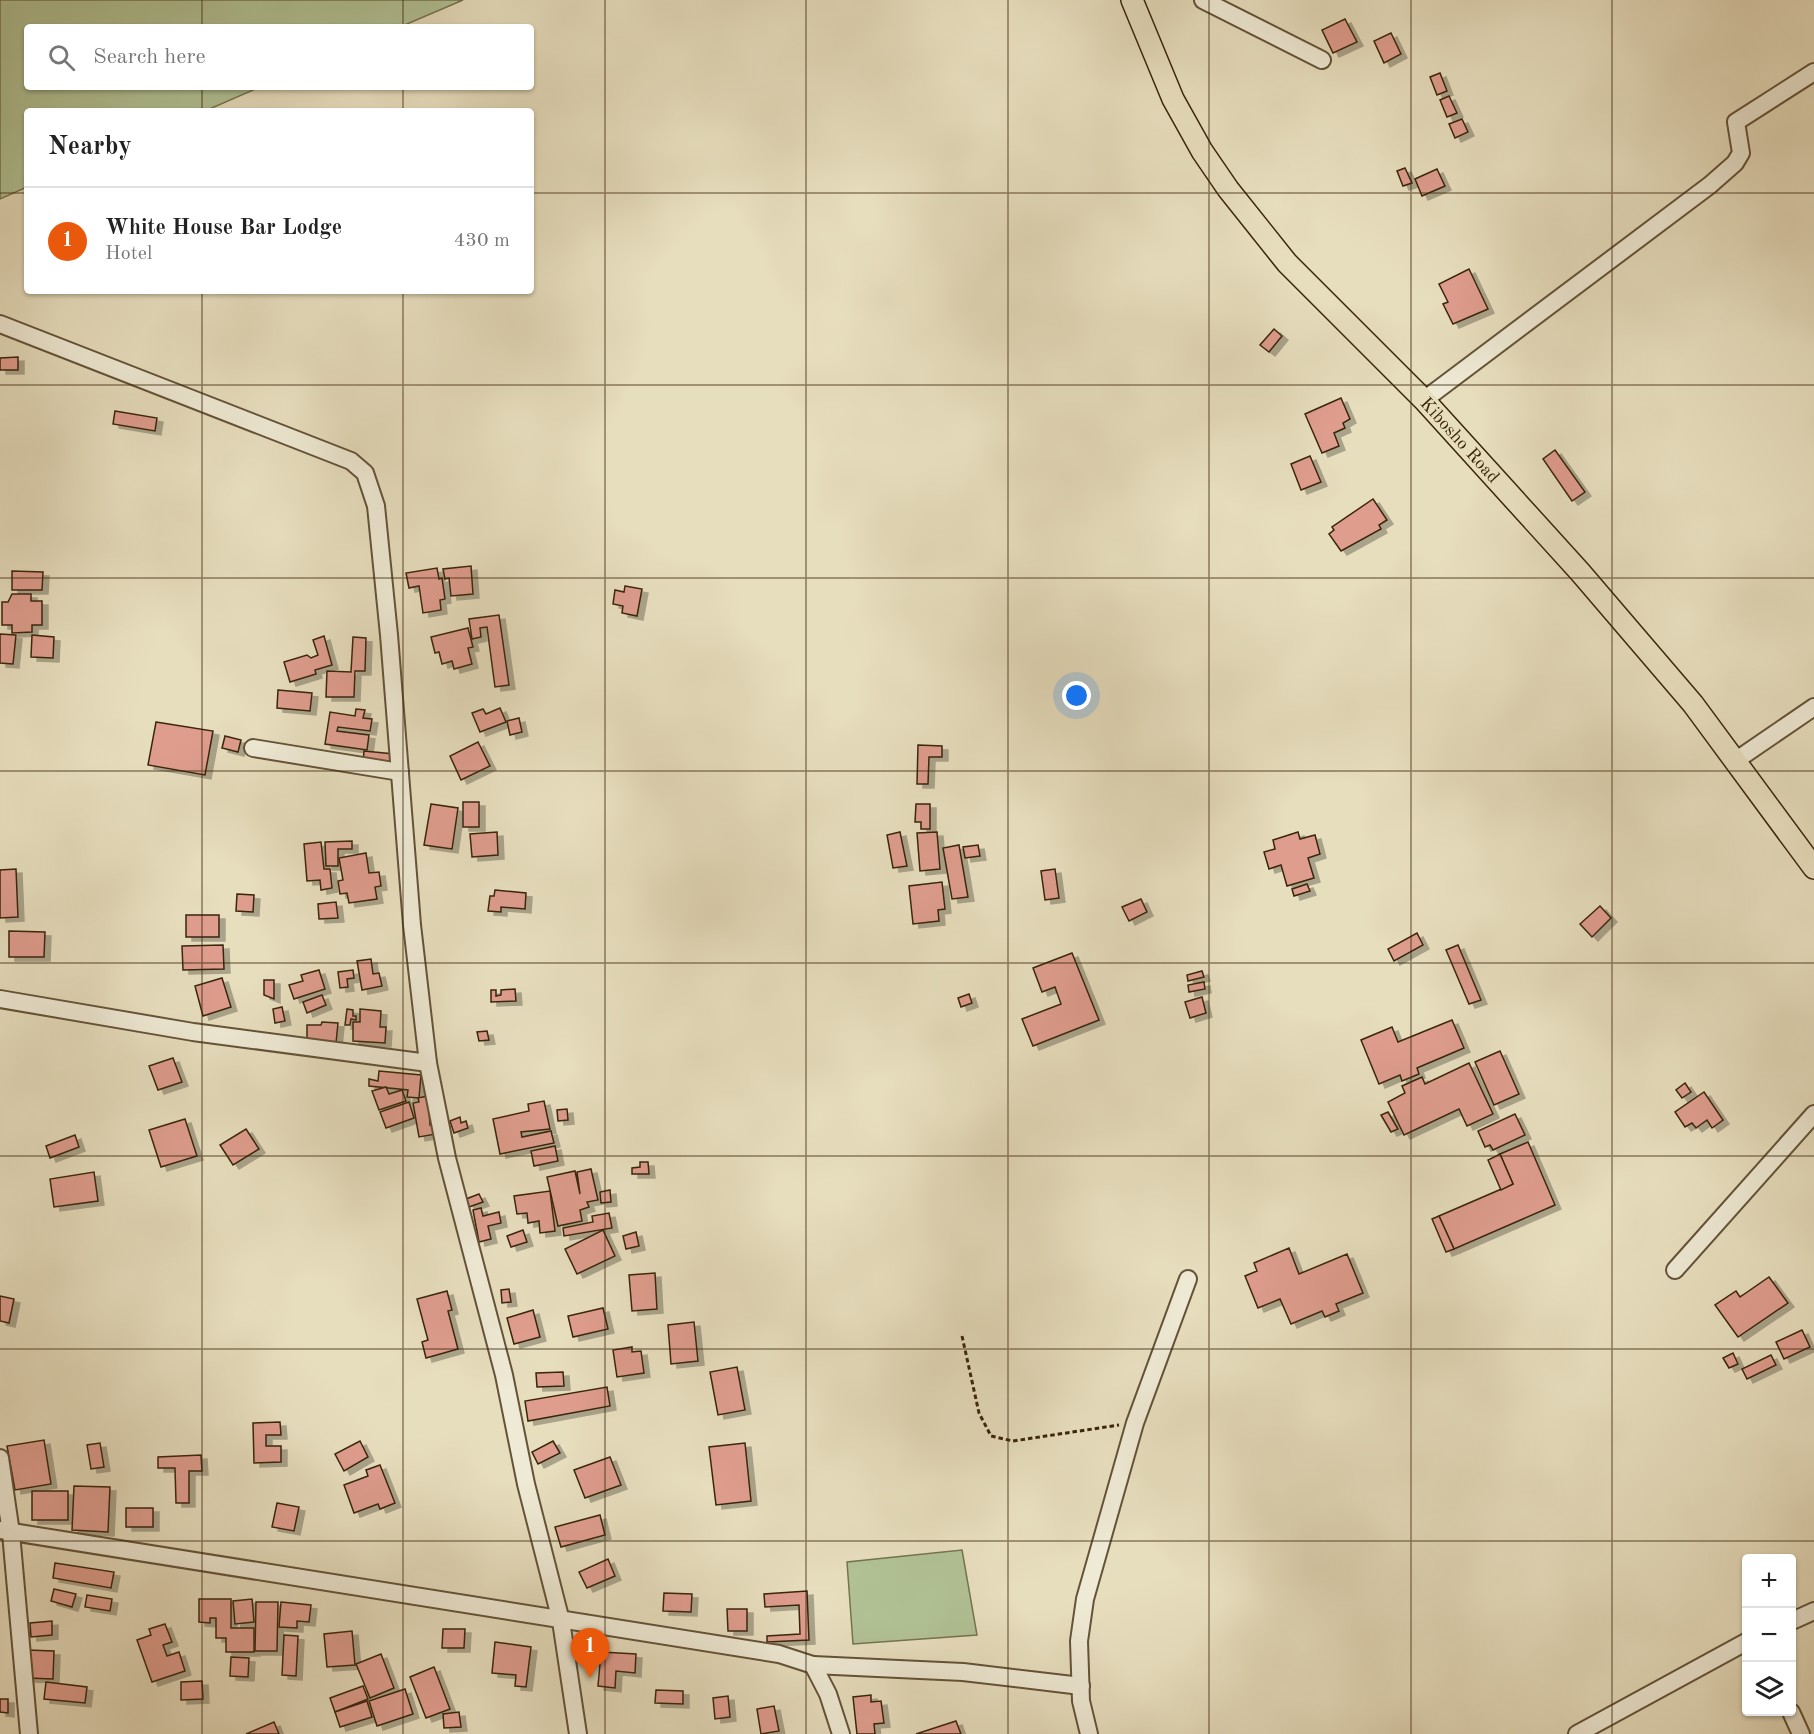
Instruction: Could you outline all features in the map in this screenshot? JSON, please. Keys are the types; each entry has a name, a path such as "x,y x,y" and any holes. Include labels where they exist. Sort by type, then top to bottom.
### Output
{"main road":[{"name":"Kibosho Road","path":"1132,0 1173,99 1202,151 1228,189 1287,263 1424,400 1580,572 1693,704 1814,868"}],"street":[{"path":"1203,0 1322,60"},
{"path":"1424,400 1735,163 1741,153 1736,122 1814,72"},
{"path":"0,324 351,461 365,473 376,506 412,925 428,1063 447,1158 501,1364 526,1484 561,1621 578,1734"},
{"path":"1735,761 1814,707"},
{"path":"253,748 400,772"},
{"path":"0,999 193,1032 428,1063"},
{"path":"1675,1270 1814,1114"},
{"path":"1089,1734 1081,1686 1079,1641 1085,1599 1135,1423 1188,1280"},
{"path":"0,1458 29,1734"},
{"path":"6,1532 384,1589 561,1621 779,1654 813,1665 963,1672 1081,1686"},
{"path":"1796,1619 1814,1611"},
{"path":"1577,1734 1742,1644"},
{"path":"813,1665 828,1694 841,1734"},
{"path":"1793,1716 1801,1734"}],"path":[{"path":"962,1336 979,1413 991,1436 1013,1441 1135,1423"}],"green space":[{"path":"0,0 463,0 407,24 24,24 24,90 253,90 212,108 24,108 24,188 0,199"},
{"path":"962,1550 977,1635 853,1644 847,1562"}],"building":[{"path":"1345,19 1357,42 1333,53 1322,30"},
{"path":"1391,33 1401,54 1384,63 1374,41"},
{"path":"1440,73 1447,91 1437,95 1430,77"},
{"path":"1449,96 1457,113 1447,117 1440,100"},
{"path":"1462,119 1468,132 1455,138 1449,124"},
{"path":"1405,168 1412,183 1403,186 1397,171"},
{"path":"1437,169 1445,186 1422,196 1415,179"},
{"path":"1469,269 1488,309 1453,324 1443,304 1448,302 1439,284"},
{"path":"1274,329 1282,336 1269,352 1260,345"},
{"path":"18,357 18,370 0,370 0,358"},
{"path":"1341,398 1350,419 1343,423 1345,428 1334,433 1339,446 1322,453 1305,414"},
{"path":"115,411 157,418 155,431 113,424"},
{"path":"1555,450 1585,492 1572,501 1543,459"},
{"path":"1310,456 1321,482 1301,490 1291,464"},
{"path":"1373,499 1387,520 1379,525 1381,529 1341,551 1329,534 1334,530 1332,527"},
{"path":"471,566 473,594 451,596 449,578 445,579 443,569"},
{"path":"437,568 439,579 442,578 445,599 440,600 441,610 423,613 419,586 409,588 406,573"},
{"path":"12,571 43,572 42,590 12,590"},
{"path":"625,586 642,589 637,616 622,613 623,606 613,604 615,590 624,592"},
{"path":"12,594 31,594 31,601 42,601 42,625 32,625 32,632 12,633 12,625 2,625 2,602 8,602"},
{"path":"499,615 509,685 495,687 487,627 480,628 481,637 472,639 469,619"},
{"path":"468,628 473,647 468,648 472,664 454,669 452,661 442,664 439,652 435,653 431,637"},
{"path":"0,634 16,635 13,664 0,663"},
{"path":"32,635 54,637 53,658 31,657"},
{"path":"324,636 332,665 315,670 316,674 290,682 284,662 307,655 311,658 318,655 313,640"},
{"path":"353,637 366,638 365,671 355,671 354,697 326,697 327,671 351,672"},
{"path":"278,690 312,693 310,711 277,708"},
{"path":"500,708 506,722 480,732 472,713 483,709 486,714"},
{"path":"356,709 365,710 363,718 372,719 370,731 338,727 337,731 369,735 367,750 325,744 330,712 355,716"},
{"path":"519,718 522,732 510,735 507,721"},
{"path":"156,722 213,731 205,775 148,765"},
{"path":"225,736 241,740 238,752 222,748"},
{"path":"478,742 490,766 461,780 450,756"},
{"path":"918,745 942,746 942,757 929,757 928,784 917,784"},
{"path":"364,751 394,754 393,766 363,763"},
{"path":"463,802 479,802 479,827 463,827"},
{"path":"431,804 458,808 452,849 424,845"},
{"path":"916,804 930,804 930,829 921,829 921,822 915,822"},
{"path":"497,832 498,855 472,857 470,834"},
{"path":"900,832 907,866 893,868 887,835"},
{"path":"937,832 940,869 920,871 917,833"},
{"path":"1298,832 1300,839 1315,835 1320,854 1308,858 1314,878 1287,886 1281,865 1269,869 1264,852 1275,849 1273,840"},
{"path":"352,841 352,849 338,849 338,866 326,866 325,842"},
{"path":"321,842 324,869 330,869 332,888 321,890 320,880 307,881 304,844"},
{"path":"959,845 968,897 952,899 943,848"},
{"path":"978,845 980,856 965,858 963,847"},
{"path":"366,853 369,873 379,872 381,886 375,887 377,899 349,903 347,893 340,894 338,881 343,880 339,858"},
{"path":"16,869 18,917 0,918 0,870"},
{"path":"1055,869 1059,898 1045,900 1041,871"},
{"path":"942,882 945,909 938,910 939,921 913,924 909,886"},
{"path":"1307,884 1310,891 1294,896 1292,889"},
{"path":"495,890 526,893 525,909 501,907 501,912 488,911 490,896 494,896"},
{"path":"237,894 254,895 253,912 236,911"},
{"path":"1141,899 1147,912 1129,921 1122,907"},
{"path":"336,902 338,918 319,919 318,904"},
{"path":"1600,906 1611,918 1592,937 1580,924"},
{"path":"186,915 219,915 219,937 186,937"},
{"path":"9,931 45,932 44,957 9,957"},
{"path":"1417,933 1423,945 1394,961 1388,949"},
{"path":"223,945 224,969 183,970 182,946"},
{"path":"1458,945 1481,1000 1469,1004 1446,950"},
{"path":"1072,953 1099,1020 1033,1046 1022,1019 1061,1004 1055,987 1042,992 1033,968"},
{"path":"371,959 373,974 379,973 382,986 362,990 357,961"},
{"path":"319,970 325,989 294,999 289,985 303,981 301,975"},
{"path":"353,970 354,978 347,979 348,987 340,988 338,972"},
{"path":"1202,971 1204,977 1188,981 1187,975"},
{"path":"222,978 231,1007 203,1016 195,986"},
{"path":"264,980 274,980 274,999 264,995"},
{"path":"1204,982 1205,989 1189,992 1188,985"},
{"path":"515,989 516,1001 491,1002 491,990 496,990 496,996 501,995 501,990"},
{"path":"969,994 972,1003 961,1007 958,998"},
{"path":"322,995 326,1005 307,1013 303,1002"},
{"path":"1202,997 1206,1013 1190,1018 1185,1002"},
{"path":"282,1007 285,1021 275,1023 273,1009"},
{"path":"347,1009 353,1010 353,1016 356,1016 356,1020 351,1019 350,1025 345,1025"},
{"path":"360,1009 381,1011 380,1027 386,1027 385,1043 353,1041 353,1022 360,1022"},
{"path":"1452,1020 1464,1048 1417,1068 1419,1074 1402,1081 1400,1075 1379,1084 1361,1040 1392,1027 1398,1042"},
{"path":"322,1022 338,1023 336,1043 307,1041 307,1025 321,1025"},
{"path":"487,1031 489,1040 479,1041 477,1032"},
{"path":"1500,1051 1519,1094 1494,1105 1475,1062"},
{"path":"173,1058 182,1082 158,1090 149,1066"},
{"path":"1469,1063 1493,1114 1467,1126 1459,1109 1404,1135 1388,1102 1405,1093 1402,1086 1422,1077 1425,1084"},
{"path":"379,1071 421,1075 419,1098 407,1097 408,1090 369,1086 369,1079 378,1081"},
{"path":"1685,1083 1691,1092 1682,1098 1676,1090"},
{"path":"386,1087 389,1094 402,1090 406,1101 379,1110 372,1091"},
{"path":"1704,1092 1723,1120 1712,1128 1707,1120 1696,1128 1692,1123 1685,1127 1675,1112"},
{"path":"428,1096 430,1125 434,1124 436,1134 419,1137 413,1103 419,1102 418,1098"},
{"path":"544,1101 550,1129 521,1132 522,1137 551,1131 554,1143 500,1154 493,1119 529,1111 528,1104"},
{"path":"409,1102 414,1118 386,1128 380,1112"},
{"path":"567,1109 568,1120 558,1121 557,1110"},
{"path":"1388,1112 1398,1129 1391,1132 1381,1115"},
{"path":"1515,1114 1525,1135 1493,1150 1490,1145 1485,1147 1478,1131"},
{"path":"460,1117 461,1123 466,1121 468,1128 454,1133 450,1121"},
{"path":"185,1119 197,1156 161,1167 149,1130"},
{"path":"246,1129 259,1149 233,1165 220,1145"},
{"path":"75,1135 79,1147 50,1158 46,1146"},
{"path":"1528,1142 1555,1205 1454,1249 1439,1216 1513,1184 1500,1154"},
{"path":"555,1146 558,1161 534,1166 531,1151"},
{"path":"1500,1154 1513,1184 1501,1190 1488,1160"},
{"path":"640,1162 648,1162 649,1174 632,1174 632,1168 640,1167"},
{"path":"591,1169 598,1200 587,1202 589,1207 580,1210 582,1221 558,1226 547,1177 575,1171 580,1194 577,1172"},
{"path":"94,1172 98,1201 54,1207 50,1179"},
{"path":"610,1190 611,1202 601,1203 600,1192"},
{"path":"550,1191 555,1231 540,1233 539,1221 528,1223 527,1213 517,1214 514,1196"},
{"path":"479,1194 483,1202 469,1207 466,1199"},
{"path":"481,1208 483,1216 499,1212 501,1223 488,1226 491,1239 479,1242 473,1210"},
{"path":"609,1213 612,1228 564,1236 563,1228 593,1222 592,1216"},
{"path":"1439,1216 1454,1249 1446,1252 1432,1219"},
{"path":"523,1230 527,1242 511,1247 507,1236"},
{"path":"603,1230 615,1256 577,1274 565,1249"},
{"path":"636,1232 639,1246 626,1249 623,1236"},
{"path":"1289,1248 1299,1274 1347,1254 1363,1293 1336,1304 1339,1311 1325,1317 1322,1311 1291,1324 1280,1299 1258,1308 1245,1276 1257,1271 1254,1263"},
{"path":"655,1273 657,1309 632,1311 629,1275"},
{"path":"1769,1277 1788,1303 1738,1337 1715,1305 1736,1291 1740,1297"},
{"path":"509,1289 511,1302 502,1303 501,1290"},
{"path":"447,1291 452,1310 448,1311 458,1349 426,1358 422,1342 428,1340 417,1299"},
{"path":"0,1296 14,1299 9,1323 0,1321"},
{"path":"603,1308 608,1329 573,1337 568,1316"},
{"path":"533,1310 540,1337 514,1344 507,1318"},
{"path":"694,1322 698,1361 671,1364 668,1325"},
{"path":"1802,1330 1810,1347 1784,1359 1776,1342"},
{"path":"632,1347 632,1352 641,1351 644,1373 617,1377 613,1350"},
{"path":"1733,1353 1738,1364 1729,1368 1723,1358"},
{"path":"1771,1355 1776,1365 1747,1379 1742,1369"},
{"path":"737,1367 745,1410 718,1415 710,1372"},
{"path":"563,1372 564,1386 537,1387 536,1373"},
{"path":"607,1387 610,1406 528,1421 525,1401"},
{"path":"280,1422 281,1435 266,1435 266,1446 281,1446 281,1462 254,1463 253,1423"},
{"path":"44,1440 51,1484 15,1490 7,1446"},
{"path":"360,1441 368,1457 344,1471 335,1454"},
{"path":"553,1441 560,1453 538,1464 532,1452"},
{"path":"100,1443 104,1467 91,1469 87,1445"},
{"path":"745,1443 751,1501 716,1505 709,1447"},
{"path":"201,1455 202,1471 189,1471 189,1503 176,1503 175,1468 158,1468 158,1457"},
{"path":"610,1457 621,1485 585,1498 574,1470"},
{"path":"380,1465 395,1503 380,1509 378,1504 354,1513 344,1485 368,1476 366,1470"},
{"path":"74,1486 110,1487 108,1532 72,1530"},
{"path":"32,1491 68,1491 68,1520 32,1520"},
{"path":"277,1503 299,1507 294,1531 272,1527"},
{"path":"126,1508 153,1508 153,1527 126,1527"},
{"path":"600,1515 605,1535 561,1547 555,1527"},
{"path":"608,1559 615,1576 587,1588 579,1572"},
{"path":"55,1563 114,1572 111,1588 53,1578"},
{"path":"54,1589 76,1594 72,1607 51,1601"},
{"path":"807,1591 809,1640 767,1642 767,1636 800,1634 799,1605 765,1607 764,1594"},
{"path":"664,1593 692,1594 691,1612 663,1611"},
{"path":"87,1595 112,1599 110,1611 85,1607"},
{"path":"199,1599 231,1599 231,1628 254,1628 254,1652 226,1652 226,1638 216,1638 216,1618 210,1618 210,1623 199,1622"},
{"path":"252,1599 254,1622 235,1624 233,1601"},
{"path":"256,1602 278,1602 277,1651 255,1651"},
{"path":"281,1602 311,1605 309,1622 297,1621 297,1628 279,1627"},
{"path":"727,1609 747,1609 747,1631 728,1631"},
{"path":"52,1621 52,1635 31,1637 30,1623"},
{"path":"165,1624 172,1642 163,1645 167,1656 179,1652 185,1671 152,1682 137,1640 151,1635 149,1629"},
{"path":"443,1629 465,1629 464,1648 442,1648"},
{"path":"352,1631 355,1665 327,1667 324,1634"},
{"path":"284,1635 298,1636 296,1676 282,1675"},
{"path":"495,1642 531,1647 526,1687 515,1686 516,1675 492,1673"},
{"path":"27,1650 54,1651 53,1679 27,1678"},
{"path":"601,1652 636,1654 635,1673 616,1671 615,1688 598,1686"},
{"path":"381,1654 394,1688 370,1698 356,1664"},
{"path":"231,1657 249,1658 248,1677 230,1676"},
{"path":"434,1667 450,1709 426,1718 410,1677"},
{"path":"202,1681 203,1699 181,1700 181,1682"},
{"path":"46,1682 87,1687 85,1703 44,1699"},
{"path":"363,1686 368,1699 335,1712 330,1698"},
{"path":"405,1689 413,1714 377,1726 369,1701"},
{"path":"656,1690 683,1691 683,1704 655,1703"},
{"path":"871,1695 871,1702 881,1701 884,1723 874,1724 875,1734 857,1734 853,1697"},
{"path":"728,1696 730,1717 715,1719 713,1698"},
{"path":"0,1699 8,1699 8,1713 0,1712"},
{"path":"367,1701 372,1717 340,1727 335,1712"},
{"path":"774,1706 779,1731 761,1734 757,1709"},
{"path":"459,1712 461,1727 444,1728 443,1714"},
{"path":"956,1721 961,1734 916,1734"},
{"path":"274,1722 279,1734 246,1734"}],"place":[{"name":"White House Bar Lodge","path":"590,1678"}]}
